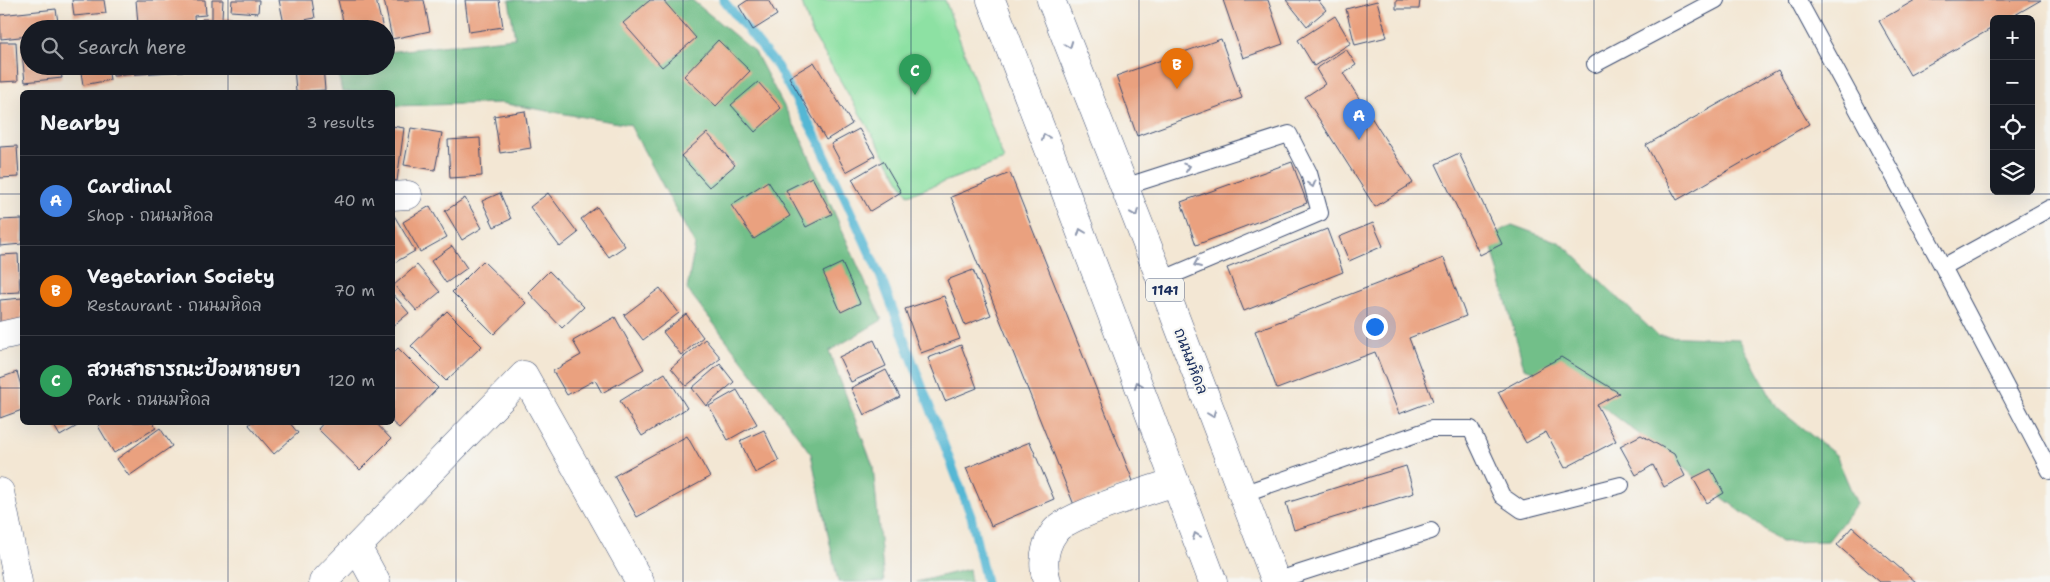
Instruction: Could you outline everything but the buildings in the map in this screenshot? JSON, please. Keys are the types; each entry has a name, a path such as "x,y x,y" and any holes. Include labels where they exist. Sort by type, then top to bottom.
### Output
{"main road":[{"path":"991,0 1066,192 1213,582"},
{"name":"ถนนมหิดล","path":"1051,0 1161,280 1276,582"},
{"path":"0,336 20,331"},
{"path":"323,582 524,374 640,582"},
{"path":"1047,582 1044,572 1044,551 1056,530 1077,517 1175,482"},
{"path":"0,492 18,582"},
{"path":"357,547 376,582"}],"lane":[{"path":"1594,64 1716,0"},
{"path":"1798,0 1944,266 2050,472"},
{"path":"1124,187 1289,134 1309,173 1320,213 1161,280"},
{"path":"1944,266 2050,208"},
{"path":"1242,494 1432,429 1471,429 1502,496 1522,510 1621,486"},
{"path":"1276,582 1431,531"}],"green space":[{"path":"509,0 692,0 755,52 801,138 882,320 829,351 873,466 884,582 838,582 811,454 687,289 695,245 630,125 501,103 395,106 395,90 342,90 339,75 395,75 395,51 515,38"},
{"path":"801,0 945,0 1004,160 908,195 811,31"},
{"path":"1512,225 1561,243 1658,336 1739,339 1777,408 1836,455 1857,504 1828,541 1781,542 1573,384 1524,368 1489,237"},
{"path":"969,569 971,582 916,582"}],"waterway":[{"path":"723,0 777,66 818,140 882,280 971,516 986,582"}],"place":[{"name":"Vegetarian Society","path":"1177,89"},
{"name":"สวนสาธารณะป้อมหายยา","path":"915,95"},
{"name":"Cardinal","path":"1359,140"}]}
